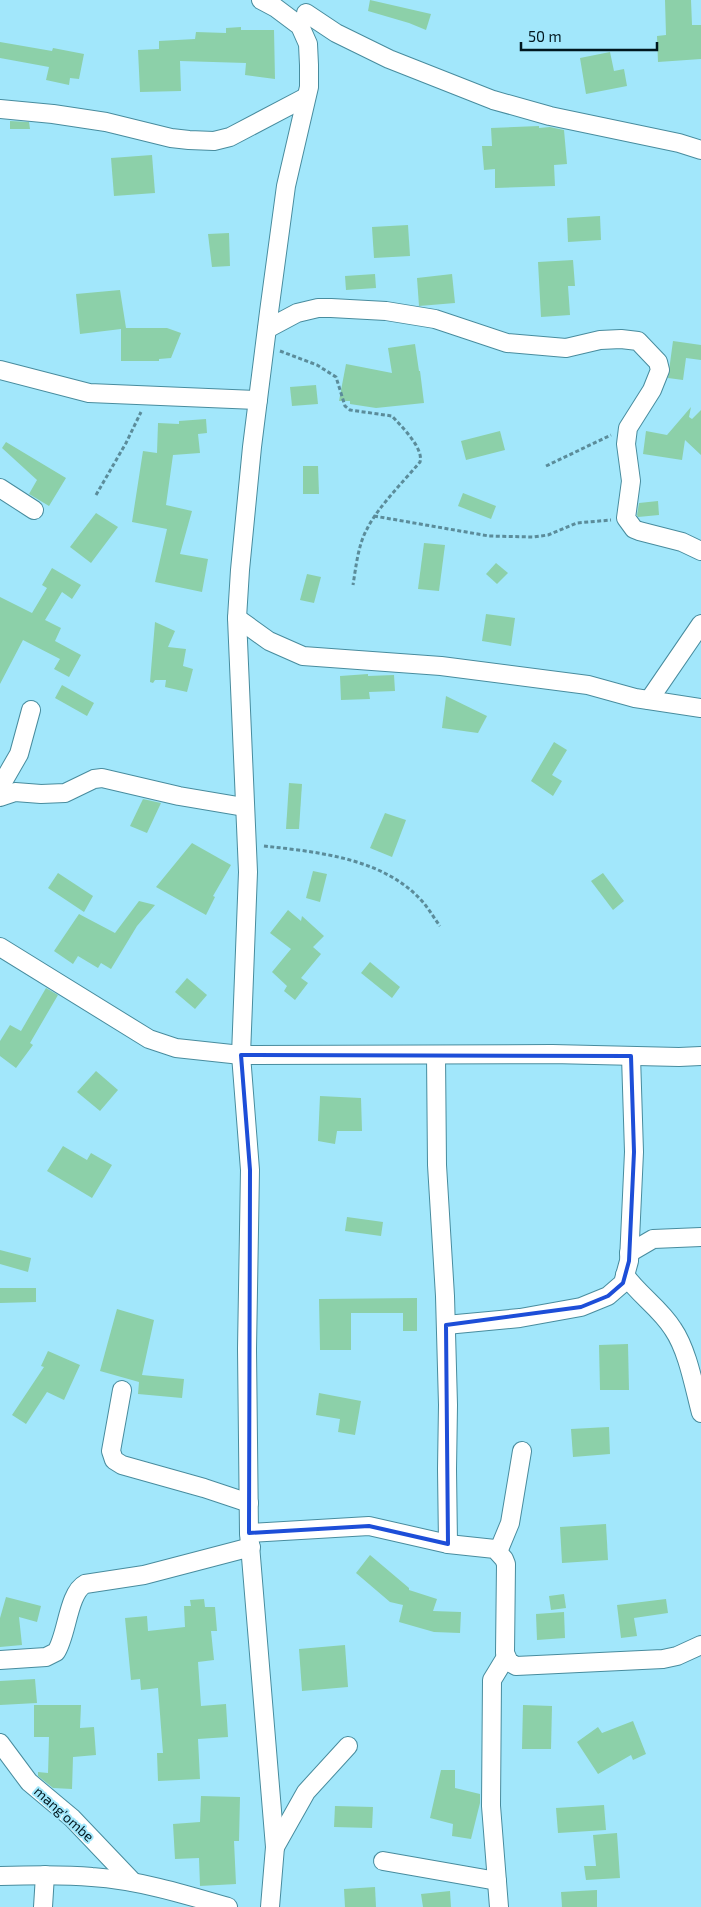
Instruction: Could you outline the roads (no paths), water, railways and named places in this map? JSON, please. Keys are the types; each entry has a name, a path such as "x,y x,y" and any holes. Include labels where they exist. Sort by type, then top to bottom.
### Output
{"street":[{"path":"261,0 276,8 306,13 336,33 380,54 493,100 550,116 679,143 701,150"},
{"path":"270,1907 276,1847 250,1540 249,1503 247,1348 250,1170 241,1054 246,941 246,845 237,618 240,570 258,400 286,186 308,87 309,65 306,13"},
{"path":"0,109 106,122 171,138 214,141 230,137 306,97"},
{"path":"266,338 297,313 318,308 331,308 386,311 435,319 506,343 566,348 600,340 635,340 643,345 658,362 660,370 652,390 628,428 626,444 631,481 626,518 634,529 682,542 701,551"},
{"path":"0,370 60,384 83,392 258,400"},
{"path":"0,488 34,510"},
{"path":"237,618 268,641 302,656 441,666 588,685 623,696 701,708"},
{"path":"649,700 701,624"},
{"path":"0,787 19,754 31,710"},
{"path":"0,797 15,792 60,794 94,779 102,778 179,796 244,807"},
{"path":"0,948 149,1038 176,1048 241,1054 701,1056"},
{"path":"436,1054 438,1173 448,1405 448,1544"},
{"path":"446,1325 520,1318 581,1307 608,1296 623,1283 629,1253 634,1152 631,1056"},
{"path":"629,1253 653,1240 701,1237"},
{"path":"625,1275 634,1288 656,1307 674,1330 688,1364 701,1413"},
{"path":"122,1390 111,1451 114,1460 122,1466 204,1488 249,1503"},
{"path":"498,1552 510,1523 522,1450"},
{"path":"0,1660 46,1657 56,1652 75,1599 80,1588 85,1584 144,1575 250,1540 368,1526 448,1544 495,1549 506,1564 504,1650 506,1657 513,1665 519,1667 651,1660 677,1656 701,1645"},
{"path":"499,1907 492,1806 492,1680 506,1657"},
{"name":"mang'ombe","path":"0,1742 29,1782 72,1818 132,1882"},
{"path":"276,1847 306,1792 348,1746"},
{"path":"383,1861 497,1881"},
{"path":"43,1907 45,1875"},
{"path":"0,1876 95,1877 132,1882 228,1907"}]}
